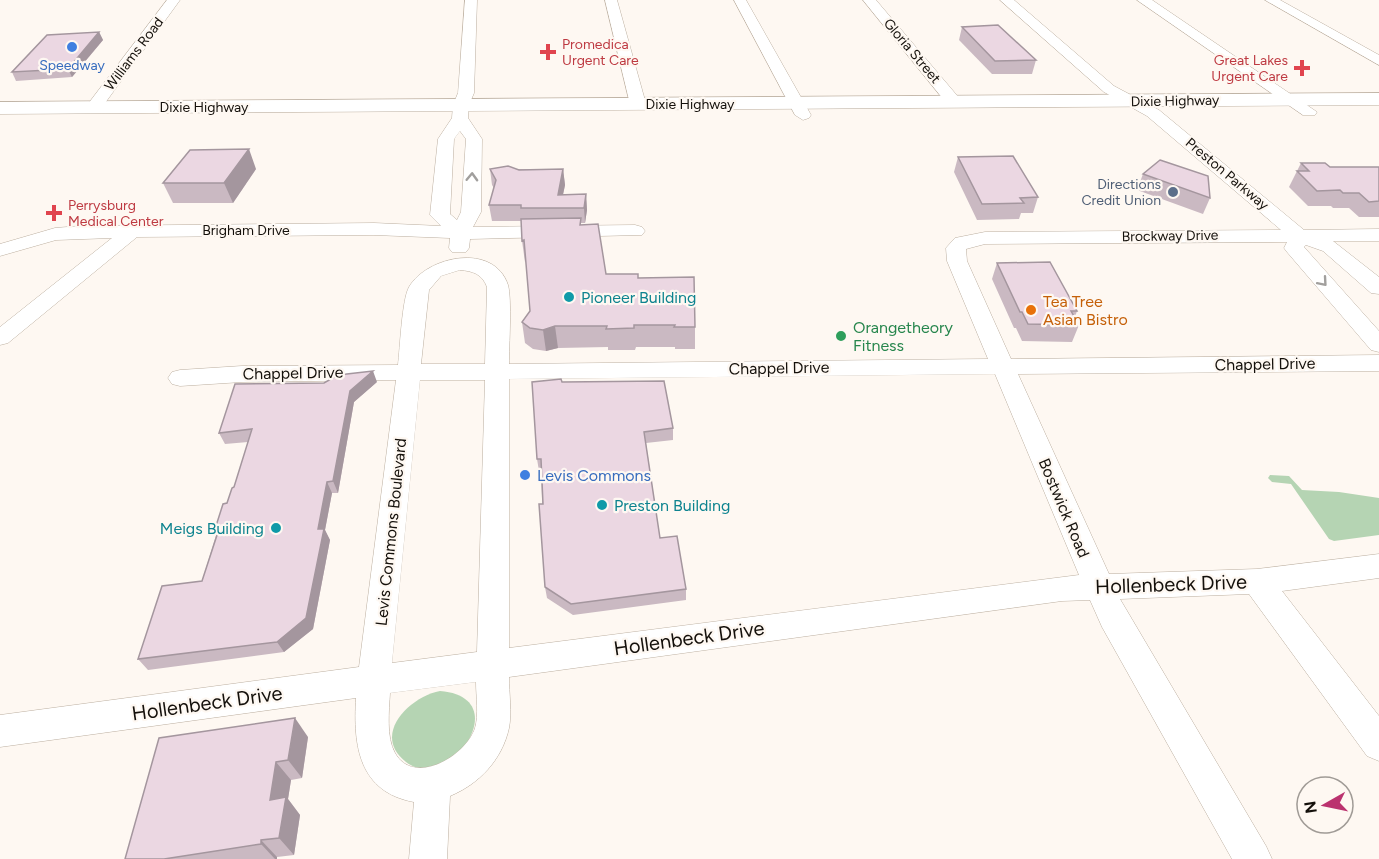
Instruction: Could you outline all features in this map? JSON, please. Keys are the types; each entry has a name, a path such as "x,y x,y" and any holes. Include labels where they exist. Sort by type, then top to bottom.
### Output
{"main road":[{"name":"Dixie Highway","path":"0,108 460,111 638,104 800,109 954,102 1379,99"},
{"name":"Dixie Highway","path":"0,120 460,111 800,109 1153,113 1379,112"}],"street":[{"name":"Williams Road","path":"94,107 174,0"},
{"path":"460,233 440,215 446,139 466,93 471,0"},
{"path":"611,0 638,104"},
{"path":"740,0 800,109"},
{"name":"Gloria Street","path":"869,0 954,102"},
{"name":"Preston Parkway","path":"1006,0 1109,89 1153,113 1300,236 1330,248 1379,288"},
{"path":"1143,0 1309,112"},
{"path":"1271,0 1379,61"},
{"path":"428,859 433,785 454,777 472,762 485,746 492,728 498,286 495,278 481,266 458,264 460,233 471,212 474,139 460,111"},
{"name":"Brigham Drive","path":"0,250 33,240 127,236 370,238 460,233 635,231"},
{"name":"Brockway Drive","path":"962,242 985,238 1379,235"},
{"path":"0,338 127,236"},
{"path":"1300,236 1294,248 1379,345"},
{"name":"Bostwick Road","path":"962,242 956,248 957,261 1098,587 1113,618 1253,859"},
{"name":"Levis Commons Boulevard","path":"433,785 404,783 387,772 376,752 375,680 418,289 434,272 458,264"},
{"name":"Chappel Drive","path":"180,378 242,374 1379,363"},
{"name":"Hollenbeck Drive","path":"0,731 1052,589 1257,581 1379,566"},
{"path":"1257,581 1379,744"}],"green space":[{"path":"1270,475 1289,476 1302,490 1339,492 1379,498 1379,535 1334,541 1329,539 1291,484 1272,482 1268,478"},
{"path":"440,691 462,697 473,709 474,725 468,741 456,756 440,766 423,769 406,762 396,751 392,740 393,729 406,709 428,695"}],"building":[{"path":"998,25 1036,60 995,61 962,27"},
{"path":"99,32 68,69 12,72 47,35"},
{"path":"249,149 224,183 163,183 190,150"},
{"path":"1013,156 1038,197 1020,198 1024,203 982,204 958,157"},
{"path":"1160,160 1208,176 1210,198 1143,174"},
{"path":"1301,163 1325,163 1330,167 1379,167 1379,201 1369,202 1359,193 1343,193 1340,190 1317,191 1297,171 1309,171"},
{"path":"508,166 519,170 563,169 558,195 586,194 584,208 521,208 521,205 489,205 496,180 490,169"},
{"name":"Pioneer Building","path":"581,218 580,225 598,224 606,274 638,274 638,278 694,277 695,327 634,325 634,328 606,329 607,326 555,326 543,330 530,328 522,322 530,311 521,219"},
{"path":"1050,262 1077,311 1071,311 1079,325 1028,324 997,263"},
{"name":"Meigs Building","path":"373,371 350,391 333,481 327,482 318,529 324,529 306,618 277,642 138,659 162,586 202,581 219,529 215,529 223,504 227,503 234,487 252,429 219,433 235,384 324,383 338,375"},
{"name":"Preston Building","path":"561,379 562,382 664,381 673,428 644,432 660,538 677,536 686,589 571,604 545,587 539,504 543,504 541,459 537,459 532,382"},
{"path":"295,718 288,760 276,762 270,800 286,797 279,838 261,840 261,844 164,859 125,859 159,738"}],"place":[{"name":"Speedway","path":"72,47"},
{"name":"Promedica Urgent Care","path":"548,52"},
{"name":"Great Lakes Urgent Care","path":"1302,68"},
{"name":"Directions Credit Union","path":"1173,192"},
{"name":"Perrysburg Medical Center","path":"54,213"},
{"name":"Pioneer Building","path":"569,297"},
{"name":"Tea Tree Asian Bistro","path":"1031,310"},
{"name":"Orangetheory Fitness","path":"841,336"},
{"name":"Levis Commons","path":"525,475"},
{"name":"Preston Building","path":"602,505"},
{"name":"Meigs Building","path":"276,528"}]}
